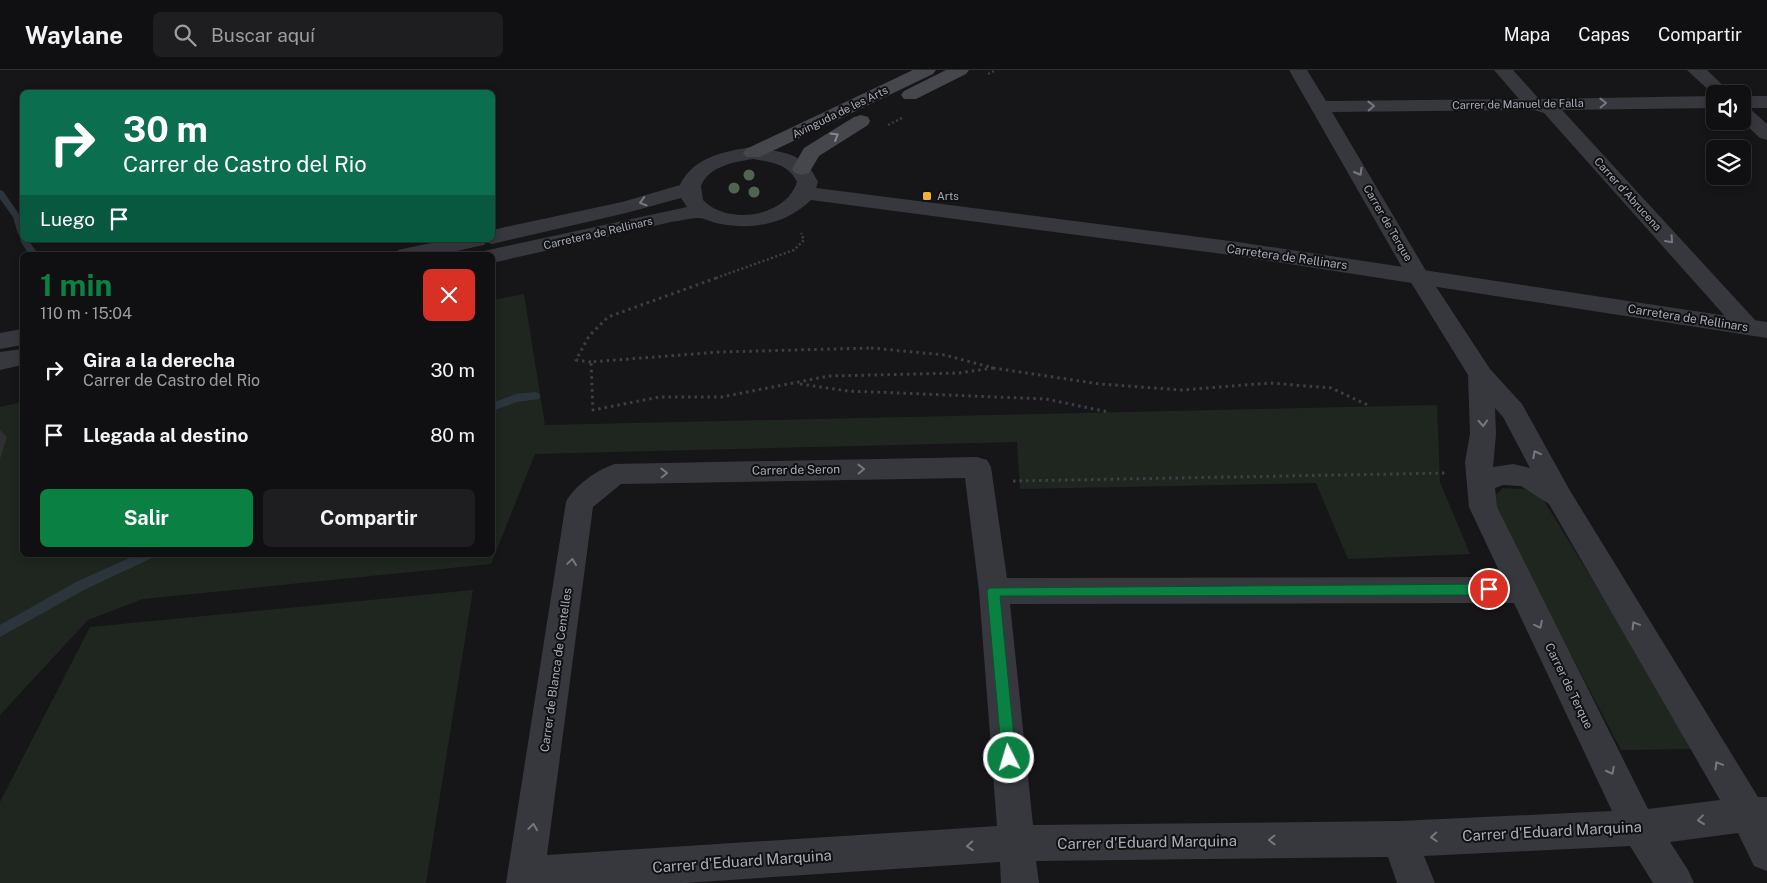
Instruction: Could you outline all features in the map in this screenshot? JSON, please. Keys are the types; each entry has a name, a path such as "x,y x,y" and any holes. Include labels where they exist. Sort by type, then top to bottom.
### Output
{"main road":[{"name":"Avinguda de les Arts","path":"753,154 927,70"},
{"name":"Avinguda de les Arts","path":"802,169 812,152 829,139 872,114 960,70"}],"street":[{"name":"Carrer de Terque","path":"1298,70 1322,107 1418,276 1481,375 1513,411 1559,497 1758,814 1767,853"},
{"name":"Carrer d'Abrucena","path":"1503,70 1534,104 1551,109 1757,328"},
{"path":"1696,70 1714,85"},
{"name":"Carrer de Manuel de Falla","path":"1322,107 1706,102"},
{"path":"1751,102 1767,102"},
{"path":"1751,119 1767,134"},
{"path":"753,154 782,158 802,169 807,177 806,193 791,208 781,214 755,220 727,219 704,212 693,201 690,189 693,180 700,171 723,158 753,154"},
{"name":"Carretera de Rellinars","path":"495,235 626,207 690,189"},
{"name":"Carretera de Rellinars","path":"806,193 1238,249 1757,328"},
{"name":"Carretera de Rellinars","path":"495,255 671,216 704,212"},
{"path":"420,252 467,242"},
{"path":"0,341 20,337"},
{"path":"0,361 20,357"},
{"name":"Carrer de Terque","path":"1481,375 1484,434 1479,462 1483,506 1522,590 1639,828 1675,883"},
{"name":"Carrer de Seron","path":"615,474 977,467 994,591"},
{"name":"Carrer de Terque","path":"1482,482 1498,474 1515,473 1539,482 1559,497"},
{"name":"Carrer de Blanca de Centelles","path":"526,879 580,502 615,474"},
{"path":"1020,883 994,591 1522,590"},
{"name":"Carrer d'Eduard Marquina","path":"526,879 1016,843 1399,838 1639,828 1758,814"},
{"path":"1399,838 1416,883"}],"path":[{"path":"987,74 996,70"},
{"path":"884,127 908,114"},
{"path":"800,230 804,240 794,250 608,317 591,330 582,344 576,360 592,362 662,354 895,348 975,361 993,368 1100,384 1182,390 1270,383 1331,388 1370,406"},
{"path":"592,362 593,410 658,397 722,397 797,384 829,376 959,374 993,368"},
{"path":"797,384 848,391 1046,399 1108,412"},
{"path":"1010,481 1448,473"}],"shaded area":[{"path":"524,294 545,425 1437,405 1440,482 1470,554 1348,559 1316,483 1020,489 1017,442 535,454 495,554 495,300"},
{"path":"20,402 20,557 494,557 491,564 143,599 88,620 0,715 0,407"},
{"path":"1503,488 1525,489 1543,499 1696,749 1621,750 1496,512 1495,496"},
{"path":"473,590 426,883 0,883 0,802 90,627"}],"waterway":[{"path":"0,193 17,217 20,227"},
{"path":"25,242 32,252"},
{"path":"495,406 516,398 535,396"},
{"path":"0,631 80,586 144,557"}],"place":[{"name":"Arts","path":"927,196"}],"route":[{"path":"1009,758 994,591 1446,591 1489,589"}]}
